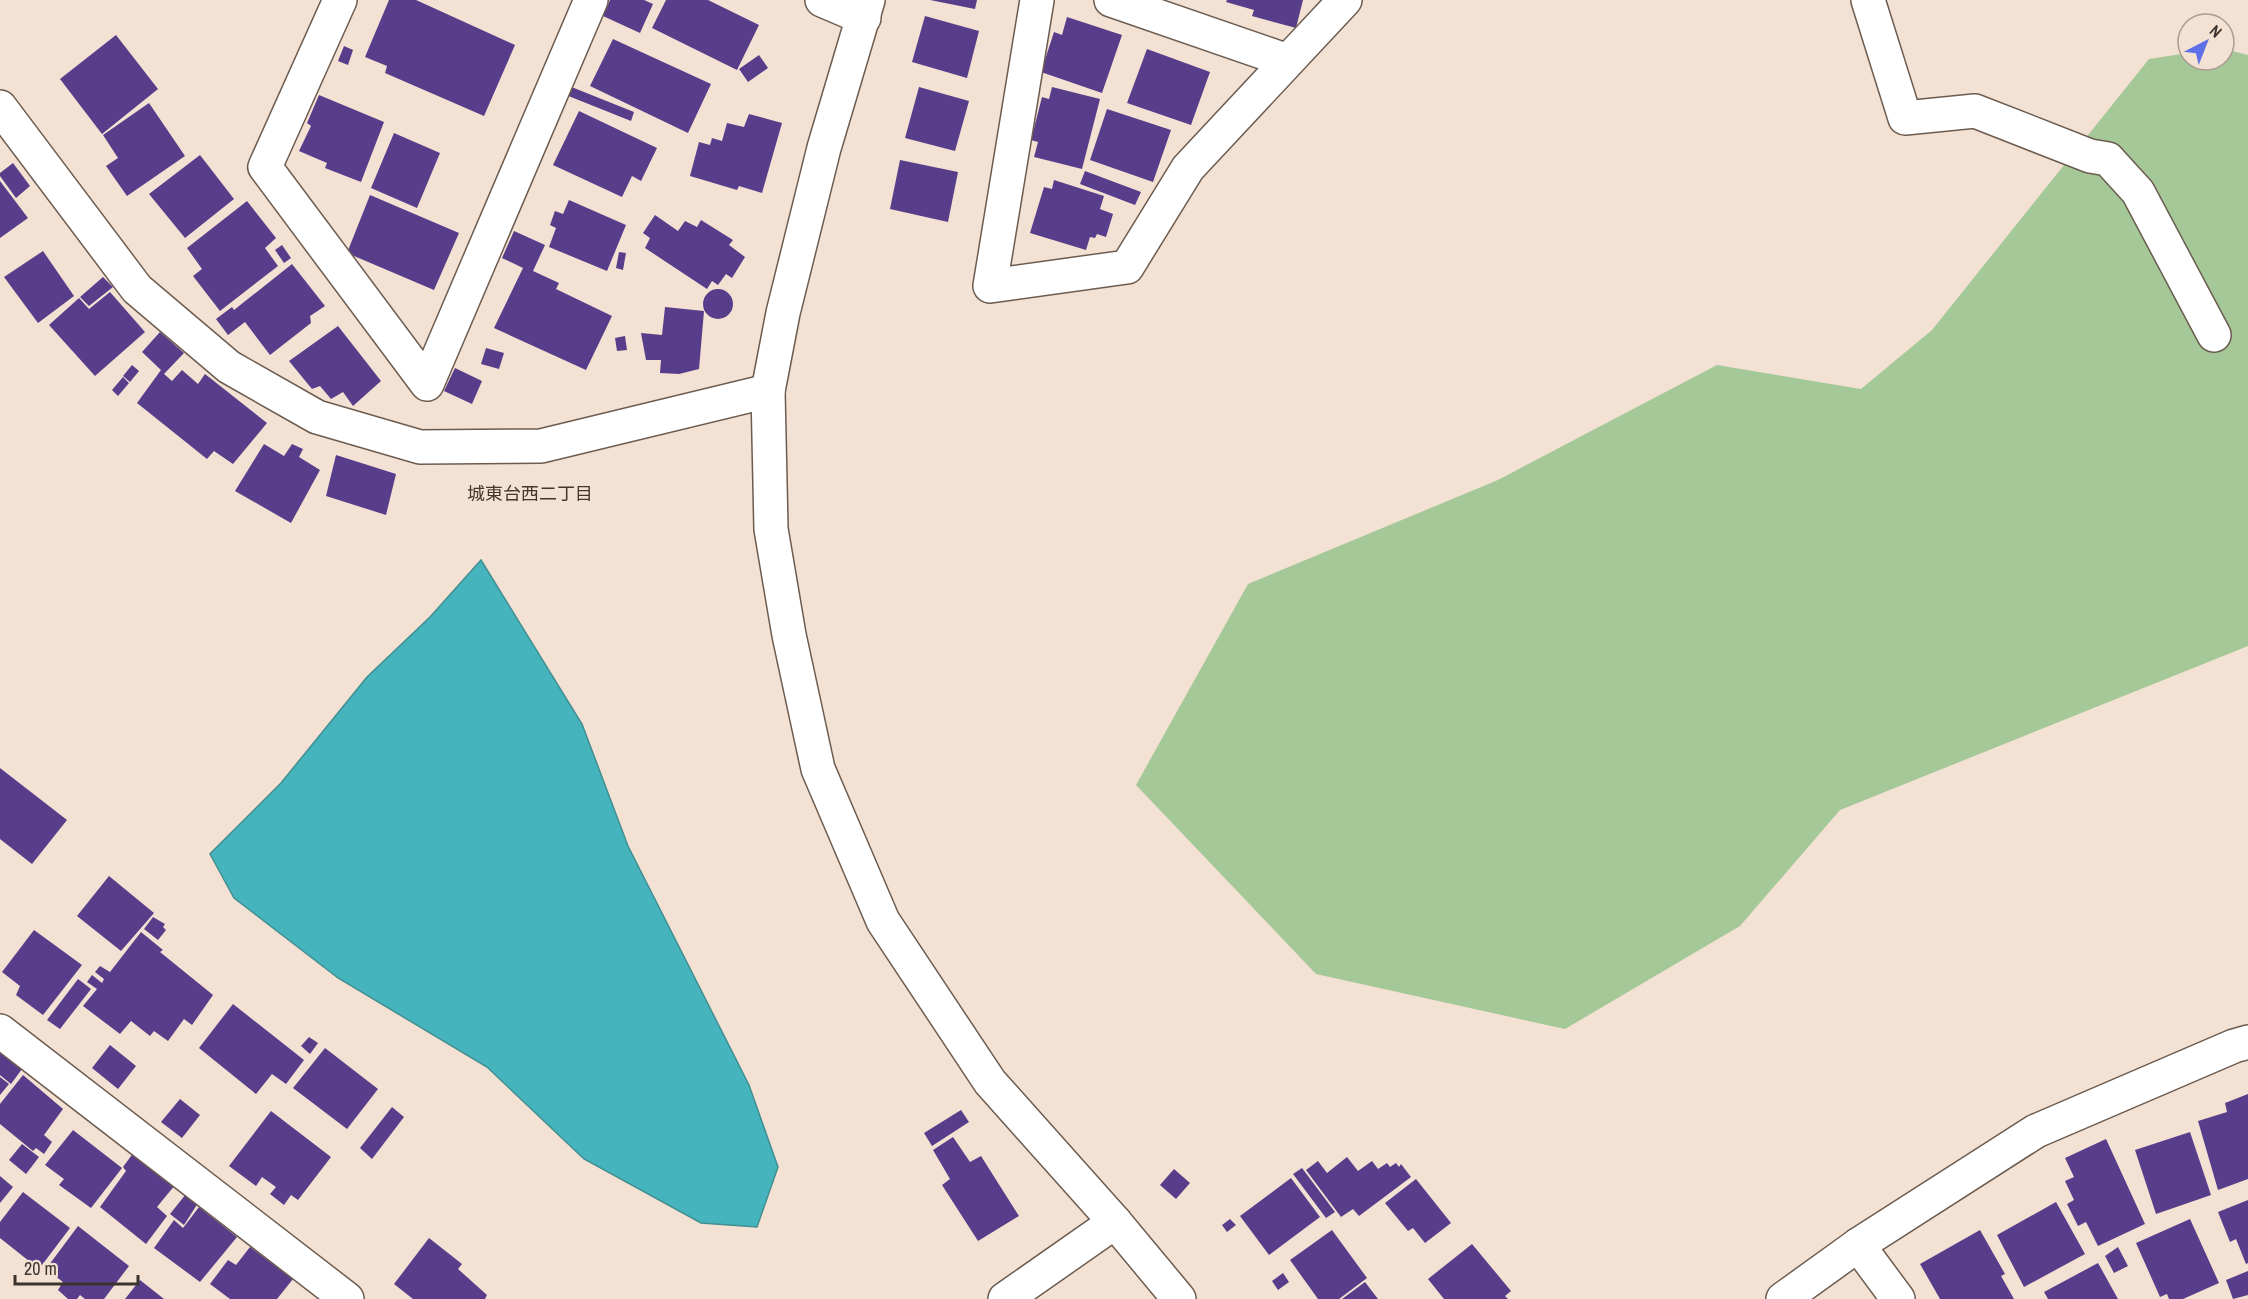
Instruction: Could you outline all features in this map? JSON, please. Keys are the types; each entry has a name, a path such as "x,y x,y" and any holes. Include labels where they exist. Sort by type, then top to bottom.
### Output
{"street":[{"path":"340,0 264,167 427,384 591,0"},
{"path":"822,0 866,9 824,148 783,313 768,391 771,529 789,635 818,769 883,921 990,1082 1115,1222 1179,1299"},
{"path":"1037,0 990,286 1127,267 1188,168 1345,0"},
{"path":"1111,0 1288,61"},
{"path":"1869,0 1905,118 1975,111 2090,156 2108,159 2138,192 2214,335"},
{"path":"0,107 137,289 229,367 317,417 420,447 541,446 768,391"},
{"path":"0,1031 347,1299"},
{"path":"1783,1299 1858,1245 2036,1131 2248,1042"},
{"path":"1005,1299 1115,1222"},
{"path":"1858,1245 1898,1299"}],"green space":[{"path":"2236,52 2248,55 2248,646 1840,810 1740,926 1565,1029 1316,974 1136,785 1248,584 1498,480 1717,365 1861,389 1932,330 2149,59 2176,55 2176,72 2236,72"}],"water":[{"path":"481,560 582,724 628,846 749,1085 778,1167 757,1227 701,1223 584,1159 487,1067 338,978 234,898 210,854 281,783 367,677 430,617"}],"building":[{"path":"389,0 416,0 515,45 484,116 385,73 387,66 365,57"},
{"path":"610,0 644,0 653,4 640,33 603,16"},
{"path":"666,0 708,0 759,25 737,70 652,28"},
{"path":"930,0 977,0 975,9"},
{"path":"1227,0 1303,0 1296,28 1252,16 1254,10 1226,2"},
{"path":"925,16 979,31 967,78 912,62"},
{"path":"1067,17 1122,35 1102,93 1041,72 1054,32 1062,35"},
{"path":"116,35 158,89 102,134 60,79"},
{"path":"613,39 711,84 688,133 590,86"},
{"path":"344,46 353,50 348,65 338,61"},
{"path":"1147,49 1210,72 1191,125 1127,103"},
{"path":"759,55 768,68 748,82 739,69"},
{"path":"569,86 634,112 631,121 566,95"},
{"path":"919,87 969,101 955,151 905,138"},
{"path":"1052,87 1100,99 1082,169 1034,157 1038,142 1031,140 1042,97 1049,99"},
{"path":"319,95 384,122 361,182 325,168 327,163 299,151 311,126 307,123"},
{"path":"149,103 185,156 127,196 106,166 118,158 103,135"},
{"path":"1107,109 1171,130 1153,182 1090,160"},
{"path":"579,111 657,148 641,181 632,176 622,197 553,165"},
{"path":"749,114 782,123 762,193 739,186 737,190 690,176 699,142 710,145 712,138 722,141 727,123 744,127"},
{"path":"394,133 440,153 417,208 371,188"},
{"path":"200,155 234,199 185,238 149,194"},
{"path":"900,160 958,172 948,222 890,209"},
{"path":"13,163 30,186 16,198 0,176 0,173"},
{"path":"1085,171 1141,192 1135,205 1080,184"},
{"path":"1054,180 1104,196 1100,209 1113,214 1106,237 1097,234 1095,238 1090,237 1086,250 1030,233 1044,187 1052,189"},
{"path":"0,181 28,218 0,238"},
{"path":"370,195 459,233 434,290 347,253"},
{"path":"569,200 626,225 607,271 549,247 556,228 550,225 555,211 563,214"},
{"path":"247,201 276,238 265,248 278,266 220,311 193,276 202,269 187,248"},
{"path":"655,215 678,231 685,221 697,227 701,220 733,240 729,245 745,257 732,278 726,274 718,285 712,281 707,289 645,248 650,238 643,233"},
{"path":"514,231 545,245 533,271 559,283 556,289 612,316 586,370 494,328 523,268 502,258"},
{"path":"282,245 291,258 284,263 275,250"},
{"path":"43,251 74,296 38,323 4,277"},
{"path":"619,252 626,253 623,270 616,268"},
{"path":"292,264 325,306 310,316 311,323 270,355 245,322 228,335 216,319 232,307 234,310"},
{"path":"103,277 113,287 89,306 80,297"},
{"path":"718,289 729,293 733,304 729,315 718,319 707,315 703,304 707,293"},
{"path":"110,292 145,332 95,376 49,325 79,298 89,309"},
{"path":"665,307 704,311 699,369 679,374 660,373 661,360 646,360 641,333 662,335"},
{"path":"338,326 381,381 353,406 343,392 331,399 320,386 312,389 289,361"},
{"path":"160,332 184,353 164,374 172,381 182,370 198,384 205,374 267,423 233,464 214,451 207,459 137,403 161,370 142,352"},
{"path":"625,336 627,350 617,351 615,338"},
{"path":"486,348 504,353 499,369 481,364"},
{"path":"132,365 139,371 130,382 123,376"},
{"path":"455,368 482,381 472,404 444,391"},
{"path":"123,377 129,383 118,396 112,390"},
{"path":"264,444 284,456 292,444 303,449 299,457 320,470 291,523 235,491"},
{"path":"336,455 396,474 386,515 326,496"},
{"path":"0,768 67,820 32,864 0,839"},
{"path":"109,876 154,913 121,951 77,916"},
{"path":"153,917 165,924 163,927 166,930 158,940 144,929"},
{"path":"34,930 82,965 43,1015 16,995 20,986 2,972"},
{"path":"141,932 163,950 160,952 213,995 192,1025 184,1019 168,1041 154,1031 150,1036 131,1021 120,1034 83,1006 97,989 87,982 92,975 102,983 104,979 95,972 100,966 110,972"},
{"path":"78,979 91,989 60,1029 47,1020"},
{"path":"233,1004 304,1060 286,1084 272,1074 256,1094 199,1048"},
{"path":"309,1037 318,1043 310,1054 301,1046"},
{"path":"110,1045 136,1066 118,1089 92,1068"},
{"path":"325,1048 378,1089 347,1129 293,1088"},
{"path":"0,1051 22,1069 11,1084 0,1075"},
{"path":"23,1075 63,1109 44,1135 52,1142 44,1154 36,1148 33,1151 0,1124 0,1104"},
{"path":"0,1077 9,1084 0,1095"},
{"path":"2248,1094 2248,1179 2218,1190 2198,1121 2227,1112 2225,1103"},
{"path":"180,1099 200,1115 182,1138 161,1122"},
{"path":"392,1107 404,1117 372,1159 360,1148"},
{"path":"961,1110 969,1122 932,1146 924,1133"},
{"path":"271,1111 331,1157 298,1200 291,1195 284,1205 270,1194 276,1187 262,1177 256,1186 229,1166"},
{"path":"73,1130 122,1168 91,1208 59,1185 64,1179 45,1165"},
{"path":"2190,1132 2211,1195 2156,1214 2135,1150"},
{"path":"953,1137 970,1162 981,1156 1019,1216 978,1241 942,1185 950,1179 933,1150"},
{"path":"2106,1139 2145,1224 2098,1246 2086,1222 2078,1226 2067,1204 2074,1200 2065,1181 2074,1177 2065,1158"},
{"path":"22,1144 39,1157 26,1174 9,1160"},
{"path":"134,1152 175,1185 157,1207 167,1216 146,1244 100,1207 126,1171 123,1167"},
{"path":"1347,1157 1358,1171 1372,1161 1378,1169 1387,1163 1390,1167 1396,1163 1399,1167 1401,1164 1411,1177 1359,1216 1353,1209 1341,1217 1306,1170 1318,1161 1327,1173"},
{"path":"1302,1168 1335,1212 1326,1218 1293,1174"},
{"path":"1174,1169 1190,1183 1176,1199 1160,1185"},
{"path":"0,1176 13,1187 0,1203"},
{"path":"1291,1178 1320,1217 1269,1255 1240,1216"},
{"path":"1416,1179 1451,1223 1425,1243 1413,1228 1408,1231 1385,1203"},
{"path":"23,1192 70,1228 39,1269 0,1238 0,1222"},
{"path":"186,1194 198,1203 184,1225 170,1214"},
{"path":"2248,1200 2248,1263 2246,1264 2236,1239 2230,1242 2218,1212"},
{"path":"2056,1202 2085,1254 2024,1287 1997,1235"},
{"path":"199,1207 237,1237 200,1282 154,1248 174,1220 183,1228"},
{"path":"1230,1219 1236,1225 1227,1232 1222,1225"},
{"path":"2190,1219 2219,1283 2183,1299 2169,1299 2167,1294 2160,1297 2136,1243"},
{"path":"78,1226 129,1266 104,1299 85,1299 80,1295 77,1299 68,1299 58,1290 63,1282 46,1269"},
{"path":"1332,1230 1367,1278 1339,1299 1318,1299 1290,1260"},
{"path":"1980,1230 2005,1274 2001,1276 2014,1299 1940,1299 1920,1264"},
{"path":"429,1238 462,1264 458,1269 487,1295 485,1299 413,1299 394,1284"},
{"path":"1472,1244 1511,1291 1505,1296 1508,1299 1444,1299 1428,1279"},
{"path":"250,1247 293,1279 277,1299 230,1299 210,1284 228,1260 236,1265"},
{"path":"2118,1247 2128,1266 2114,1273 2105,1256"},
{"path":"2098,1263 2118,1299 2048,1299 2044,1292"},
{"path":"2248,1271 2248,1295 2233,1299 2226,1280"},
{"path":"1283,1273 1289,1282 1278,1290 1272,1281"},
{"path":"140,1280 164,1299 125,1299"},
{"path":"1365,1282 1378,1299 1342,1299"}],"district":[{"name":"城東台西二丁目","path":"530,494"}]}
